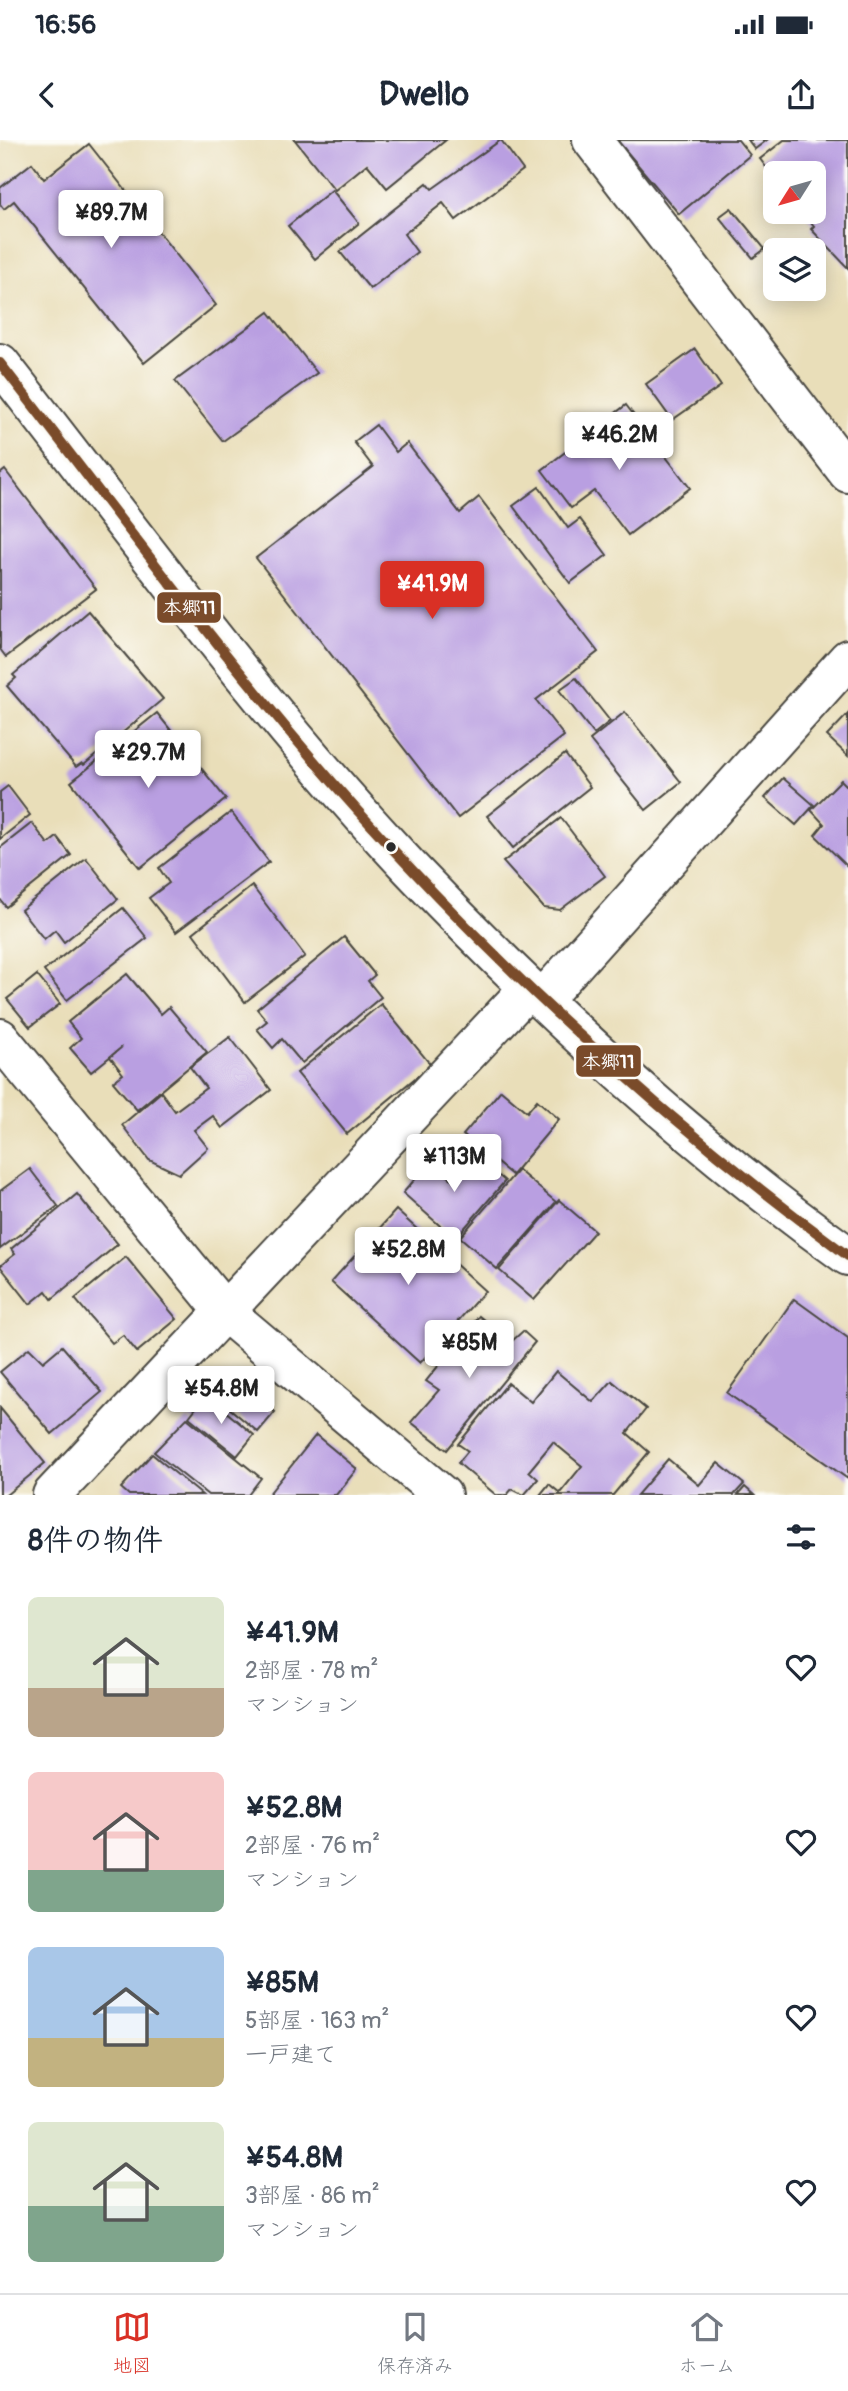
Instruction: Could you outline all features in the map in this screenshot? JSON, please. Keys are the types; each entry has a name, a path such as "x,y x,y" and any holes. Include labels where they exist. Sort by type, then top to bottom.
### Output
{"street":[{"path":"592,140 848,473"},
{"path":"0,363 262,697 410,867 535,994 642,1093 773,1202 848,1256"},
{"path":"52,1495 225,1312 535,994 848,659"},
{"path":"0,1038 225,1312 442,1495"}],"building":[{"path":"295,140 446,140 387,188 367,164 335,190"},
{"path":"501,140 523,170 456,220 443,203 404,234 417,252 370,289 340,252 427,183 432,189"},
{"path":"617,140 738,140 750,155 679,214"},
{"path":"748,140 767,140 755,149"},
{"path":"784,140 848,140 848,268 826,245 826,238 820,238 811,229 812,224 826,224 826,161 763,163 760,159"},
{"path":"89,144 216,305 144,363 14,201 4,209 0,204 0,188 32,163 44,179"},
{"path":"332,190 359,223 315,259 288,226"},
{"path":"731,208 763,247 763,250 753,258 719,217"},
{"path":"269,312 317,373 223,441 175,381"},
{"path":"695,349 721,386 672,420 646,384"},
{"path":"626,405 690,488 628,535 594,491 571,508 542,470"},
{"path":"376,425 396,452 407,443 460,513 479,497 598,652 536,700 564,736 458,818 256,558 373,467 354,442"},
{"path":"5,470 96,589 6,657 0,649 0,474"},
{"path":"539,487 568,528 580,519 607,555 570,583 513,506"},
{"path":"88,611 163,699 84,765 82,763 76,767 7,686 16,678 13,675"},
{"path":"576,678 610,721 594,734 559,690"},
{"path":"625,712 681,782 646,810 590,740"},
{"path":"157,713 226,799 140,868 71,782"},
{"path":"848,714 848,756 827,736"},
{"path":"565,754 590,787 513,848 487,816"},
{"path":"783,778 814,805 796,825 765,798"},
{"path":"841,780 848,787 848,867 815,835 824,824 811,810"},
{"path":"8,786 30,815 0,839 0,792"},
{"path":"231,812 269,862 176,932 149,898 169,883 159,868"},
{"path":"561,818 605,876 560,910 544,908 503,862"},
{"path":"32,823 48,844 57,837 71,855 6,907 0,899 0,848"},
{"path":"86,858 118,899 64,942 55,930 44,939 21,910"},
{"path":"252,886 305,956 245,1002 193,933"},
{"path":"123,908 147,938 67,1000 44,971"},
{"path":"344,937 375,975 368,981 381,997 302,1063 282,1039 273,1048 257,1029 267,1021 257,1009"},
{"path":"127,974 161,1014 169,1007 207,1052 137,1110 113,1082 123,1074 110,1057 122,1047 91,1072 70,1048 81,1038 68,1022"},
{"path":"37,975 60,1004 30,1027 7,999"},
{"path":"381,1004 431,1065 347,1134 297,1073"},
{"path":"230,1037 271,1090 222,1128 213,1116 194,1130 208,1148 179,1174 149,1160 122,1125 161,1092 175,1111 206,1088 190,1067"},
{"path":"501,1090 527,1112 537,1100 559,1119 512,1175 463,1135"},
{"path":"475,1155 505,1181 455,1239 403,1193 431,1161 453,1180"},
{"path":"30,1169 58,1206 0,1249 0,1191"},
{"path":"518,1170 556,1202 497,1269 460,1237"},
{"path":"77,1194 118,1244 52,1299 46,1291 30,1304 0,1266 15,1254 11,1249"},
{"path":"559,1200 595,1231 534,1300 499,1270"},
{"path":"396,1210 485,1291 420,1363 331,1282"},
{"path":"126,1257 177,1319 137,1352 123,1335 112,1343 75,1299"},
{"path":"794,1299 848,1338 848,1479 727,1393"},
{"path":"479,1316 511,1342 523,1331 535,1342 447,1450 411,1422 439,1390 426,1381"},
{"path":"62,1346 102,1392 52,1434 0,1372 29,1348 43,1362"},
{"path":"556,1371 593,1402 612,1381 646,1409 627,1433 649,1452 613,1495 540,1495 549,1484 560,1493 582,1466 553,1442 529,1471 538,1479 524,1495 512,1489 507,1495 496,1495 458,1463 468,1451 458,1444 508,1383 531,1402"},
{"path":"235,1379 275,1412 258,1432 211,1393 222,1380"},
{"path":"206,1395 254,1435 237,1456 189,1417"},
{"path":"0,1408 45,1463 6,1495 0,1495"},
{"path":"187,1418 261,1478 248,1495 208,1495 154,1452"},
{"path":"316,1435 357,1469 336,1495 268,1495"},
{"path":"152,1454 202,1495 129,1495 121,1488"},
{"path":"668,1459 699,1485 718,1463 744,1484 734,1495 637,1495"},
{"path":"745,1487 754,1495 738,1495"}],"transit line":[{"name":"本郷11","path":"0,363 264,701 413,871 530,989 653,1100 717,1154 848,1256"}]}
